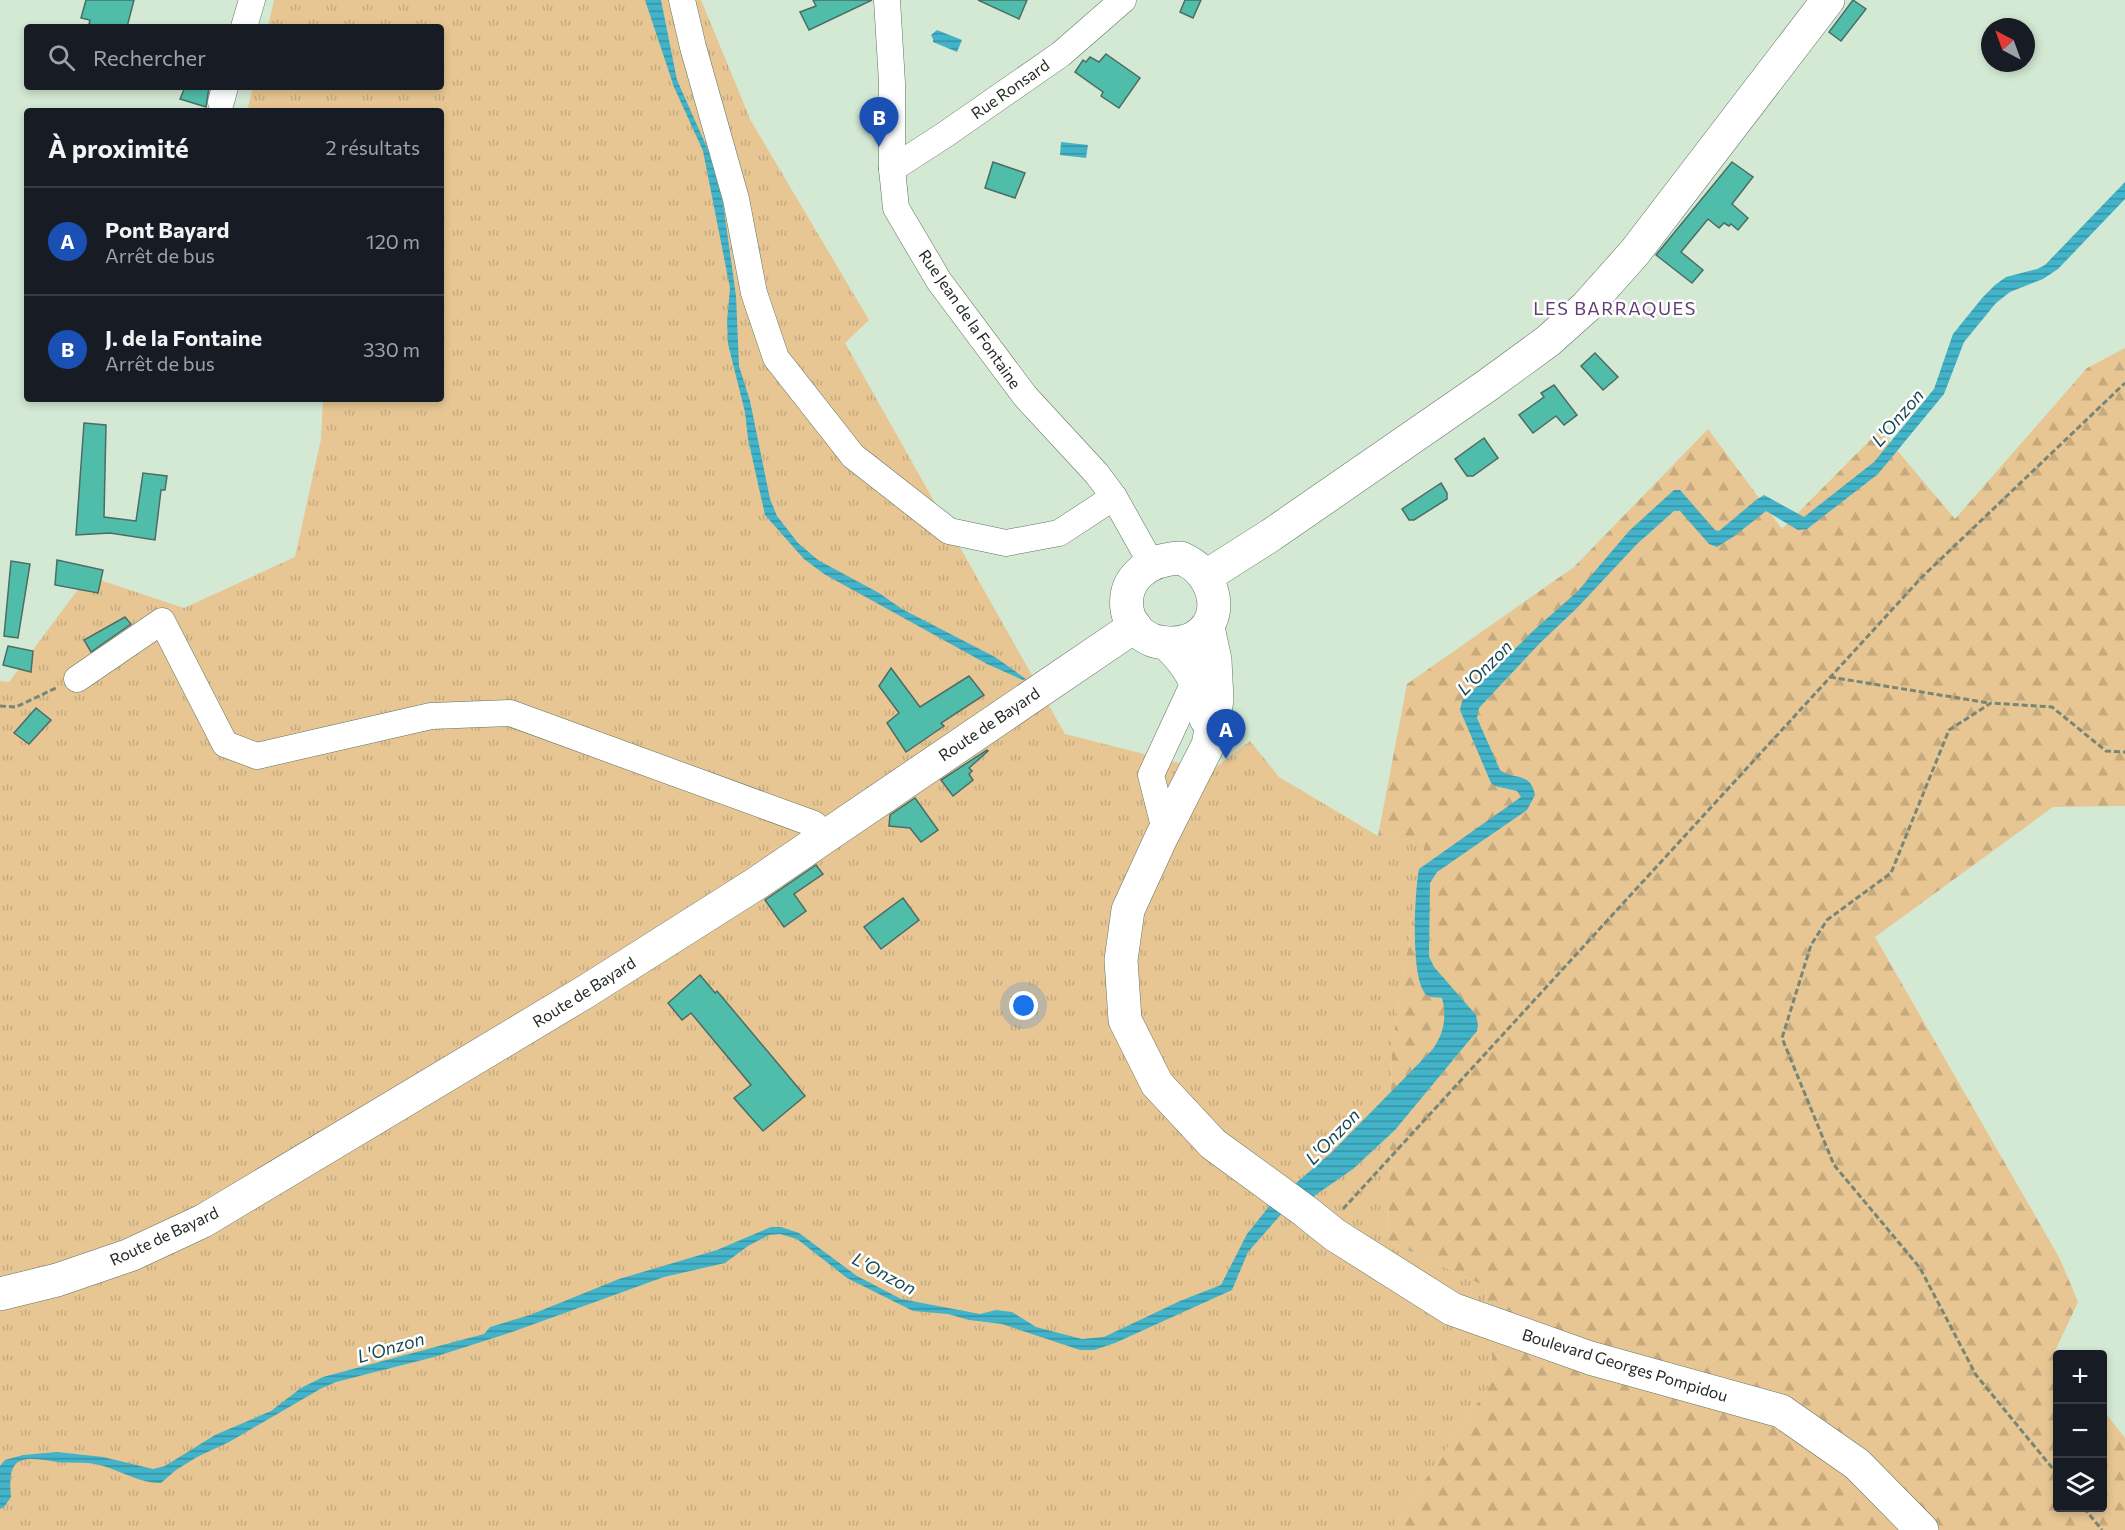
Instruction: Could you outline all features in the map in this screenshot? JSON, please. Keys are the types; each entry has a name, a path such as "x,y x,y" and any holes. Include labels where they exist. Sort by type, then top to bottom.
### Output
{"main road":[{"path":"1205,577 1485,387 1548,341 1586,307 1635,252 1828,0"},
{"path":"1181,558 1196,567 1205,577 1214,594 1214,609 1208,627 1189,640 1166,643 1153,640 1140,633 1128,612 1127,597 1130,584 1139,571 1151,563 1181,558"},
{"name":"Route de Bayard","path":"0,1294 57,1280 130,1255 203,1221 585,992 754,885 1135,626"},
{"name":"Boulevard Georges Pompidou","path":"1208,627 1214,652 1217,700 1208,745 1163,833 1128,910 1121,960 1125,1020 1157,1084 1212,1144 1335,1235 1452,1309 1590,1358 1781,1411 1857,1464 1922,1530"},
{"path":"1166,643 1182,658 1195,680 1205,710 1208,745"}],"street":[{"path":"245,24 252,0"},
{"path":"682,0 736,199 754,293 776,358 853,456 949,531 1006,543 1059,533 1114,497"},
{"name":"Rue Jean de la Fontaine","path":"887,0 892,83 892,170 896,208 939,281 1025,396 1097,474 1114,497 1151,563"},
{"name":"Rue Ronsard","path":"892,170 1061,54 1123,0"},
{"path":"76,679 162,621 225,744 257,756 431,716 510,713 814,824 825,836"},
{"path":"1163,833 1151,775 1195,680"}],"path":[{"path":"1314,1219 1346,1207 1922,577 2125,383"},
{"path":"1830,677 1991,703 2052,707 2106,751 2125,752"},
{"path":"0,706 16,707 76,679"},
{"path":"1991,703 1949,730 1891,873 1827,920 1811,945 1782,1038 1834,1166 1920,1268 1976,1375 2053,1469"},
{"path":"2087,1512 2102,1530"}],"green space":[{"path":"274,0 701,0 751,121 869,320 845,343 1065,734 1211,771 1250,741 1279,777 1378,836 1425,842 1392,1046 1388,1241 1485,1286 1494,1379 1391,1530 0,1530 0,681 9,682 88,576 184,608 295,557 321,439 323,402 444,402 444,108 248,108 252,90 444,90 444,24 269,24"},
{"path":"2125,348 2125,806 2053,807 1875,937 2060,1259 2078,1302 2055,1350 2053,1350 2053,1512 2107,1512 2107,1415 2125,1438 2125,1530 1391,1530 1494,1379 1485,1286 1388,1241 1392,1046 1425,842 1378,836 1407,684 1574,567 1708,429 1782,529 1880,430 1955,519 2087,368"}],"water":[{"path":"645,0 661,0 677,80 709,152 723,203 736,296 739,366 750,401 770,499 777,516 798,543 818,560 879,593 902,609 995,657 1026,679 1023,680 987,664 824,574 804,559 765,515 748,439 745,412 728,344 727,321 730,288 703,151 674,87"},
{"path":"937,30 962,40 957,52 933,42 931,35"},
{"path":"1061,142 1088,145 1086,158 1060,155"},
{"path":"2125,182 2125,199 2058,269 2043,279 2010,292 1996,303 1964,342 1944,394 1878,474 1807,529 1798,530 1766,511 1717,547 1709,544 1680,511 1674,511 1637,544 1479,708 1477,718 1500,770 1526,779 1533,787 1535,795 1527,810 1437,872 1430,883 1429,956 1434,967 1476,1015 1477,1031 1395,1130 1353,1169 1304,1203 1287,1191 1332,1152 1432,1050 1442,1032 1444,1012 1442,998 1428,996 1422,988 1418,974 1415,936 1419,869 1521,797 1517,791 1491,783 1460,710 1462,701 1534,630 1578,591 1629,531 1674,490 1680,490 1715,530 1719,531 1764,495 1804,517 1874,462 1934,389 1953,334 1983,297 2006,277 2045,265"},
{"path":"1271,1204 1284,1211 1248,1252 1232,1290 1115,1343 1094,1350 1080,1350 1002,1324 969,1320 948,1314 913,1311 847,1278 797,1239 780,1234 769,1235 748,1246 725,1263 664,1277 512,1332 434,1357 336,1382 229,1442 197,1457 161,1483 132,1477 98,1464 26,1459 14,1466 10,1483 11,1497 0,1509 0,1466 5,1460 23,1455 57,1452 103,1457 153,1469 165,1466 215,1435 271,1411 301,1388 323,1377 484,1334 490,1327 530,1315 619,1279 717,1250 771,1227 781,1227 799,1233 857,1276 901,1299 980,1314 996,1310 1012,1312 1036,1327 1082,1339 1104,1337 1180,1301 1221,1285 1247,1234"}],"building":[{"path":"86,0 134,0 128,24 89,24 90,20 81,18"},
{"path":"813,0 872,0 809,30 800,12 816,6"},
{"path":"978,0 1027,0 1019,19"},
{"path":"1185,0 1201,0 1193,18 1180,12"},
{"path":"1853,0 1866,9 1841,41 1829,32"},
{"path":"1106,54 1140,78 1119,108 1101,96 1103,92 1075,72 1083,60 1086,62 1090,57 1099,62"},
{"path":"184,90 209,90 206,107 180,99"},
{"path":"993,162 1025,173 1015,198 985,188"},
{"path":"1732,162 1753,177 1732,204 1748,218 1738,230 1731,224 1729,226 1724,223 1719,228 1708,219 1681,252 1703,270 1692,283 1656,255"},
{"path":"1595,353 1618,377 1603,390 1581,366"},
{"path":"1554,385 1577,415 1564,425 1556,416 1533,433 1519,415 1544,397 1541,393"},
{"path":"84,423 106,425 104,517 136,521 143,473 167,476 165,490 161,490 155,540 110,533 76,535"},
{"path":"1484,438 1498,458 1473,476 1467,476 1455,459"},
{"path":"1441,483 1447,493 1447,499 1414,520 1409,520 1402,509"},
{"path":"57,560 103,570 98,593 55,585"},
{"path":"11,561 30,564 18,638 4,636"},
{"path":"125,617 131,624 91,652 84,640"},
{"path":"8,646 33,651 31,672 3,665"},
{"path":"891,668 920,707 969,676 984,695 941,723 944,726 906,752 887,723 899,713 879,686"},
{"path":"36,708 51,720 29,744 14,733"},
{"path":"987,750 969,768 972,771 969,774 973,780 953,796 941,780"},
{"path":"915,798 938,830 921,842 910,828 889,826 890,815"},
{"path":"816,865 823,874 794,894 806,911 784,927 765,900"},
{"path":"903,898 919,920 881,949 864,927"},
{"path":"700,975 715,993 717,991 805,1096 763,1131 734,1098 751,1085 691,1013 682,1020 668,1003"}],"place":[{"name":"J. de la Fontaine","path":"879,147"},
{"name":"Pont Bayard","path":"1226,759"}],"district":[{"name":"LES BARRAQUES","path":"1615,309"}],"water label":[{"name":"L'Onzon","path":"1898,418"},
{"name":"L'Onzon","path":"1485,668"},
{"name":"L'Onzon","path":"1333,1137"},
{"name":"L'Onzon","path":"884,1274"},
{"name":"L'Onzon","path":"391,1348"}]}
